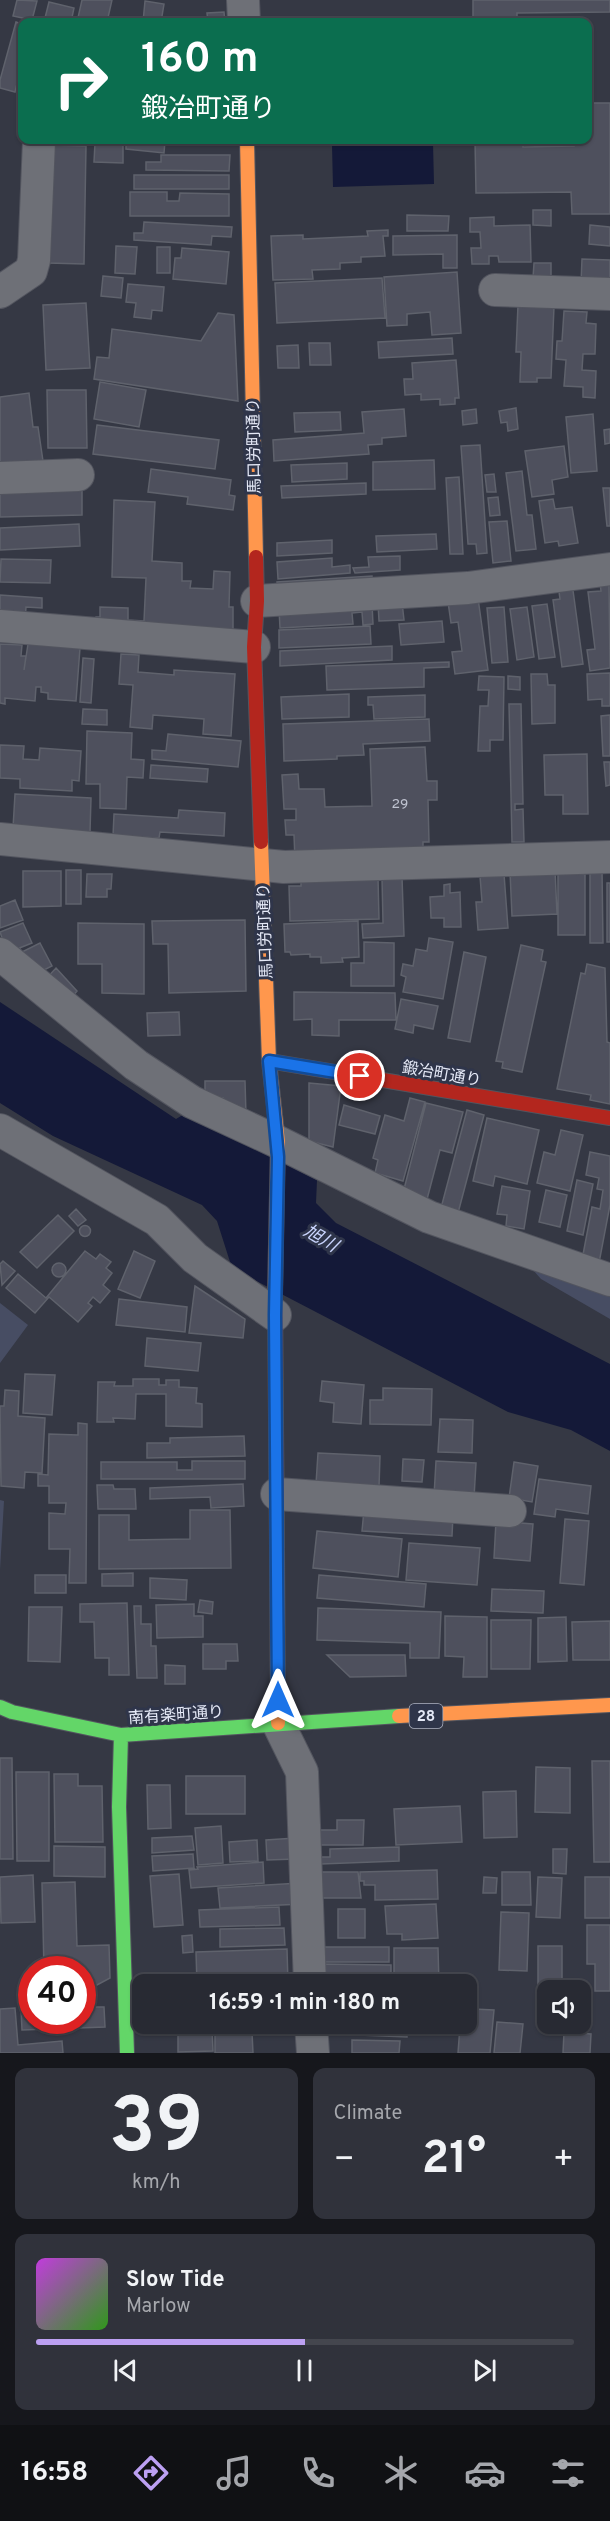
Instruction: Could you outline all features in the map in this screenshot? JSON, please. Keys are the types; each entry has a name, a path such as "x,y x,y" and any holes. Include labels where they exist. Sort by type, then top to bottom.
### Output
{"street":[{"path":"243,0 244,18"},
{"path":"0,292 31,271 34,261 39,144"},
{"name":"馬口労町通り","path":"247,144 257,601 254,647 269,1061 278,1149 275,1308 278,1723"},
{"path":"495,290 610,294"},
{"path":"0,478 78,476"},
{"path":"257,601 468,588 610,569"},
{"path":"0,626 254,647"},
{"path":"4,849 284,867 610,857"},
{"path":"0,954 136,1065 192,1102 278,1149 429,1217 521,1251 609,1272"},
{"name":"鍛冶町通り","path":"269,1061 610,1118"},
{"path":"0,1130 157,1220 195,1258 275,1308"},
{"path":"277,1494 510,1511"},
{"name":"南有楽町通り","path":"0,1707 12,1712 121,1735 278,1723 610,1705"},
{"path":"278,1723 302,1772 310,1974"},
{"path":"121,1735 119,1808 127,2053"},
{"path":"311,2034 312,2053"}],"shaded area":[{"path":"532,1269 610,1294 610,1319 541,1279"},
{"path":"0,1303 28,1325 0,1363"},
{"path":"0,1500 4,1501 0,1570"}],"water":[{"path":"433,144 434,184 333,187 332,145"},
{"name":"旭川","path":"0,1002 176,1119 186,1113 317,1180 316,1203 336,1223 610,1364 610,1451 571,1430 508,1412 241,1273 231,1265 217,1221 202,1205 53,1136 0,1103"}],"building":[{"path":"17,0 37,1 33,18 13,16"},
{"path":"82,0 112,0 108,18 78,18"},
{"path":"473,0 610,0 610,12 517,13 517,18 473,18"},
{"path":"145,1 164,4 162,18 143,18"},
{"path":"49,2 74,8 72,18 45,18"},
{"path":"224,12 225,18 208,18 207,13"},
{"path":"16,22 18,23 18,80 15,92 0,88 0,80"},
{"path":"592,103 610,103 610,214 572,214 571,192 476,193 475,144 523,144 523,147 574,146 574,144 592,144"},
{"path":"95,144 123,144 123,163 94,162"},
{"path":"126,144 165,144 164,153 126,149"},
{"path":"51,145 86,146 84,264 48,263"},
{"path":"161,155 230,155 229,171 146,170 146,162 161,162"},
{"path":"134,175 229,175 229,189 134,189"},
{"path":"130,192 167,192 167,201 179,201 180,193 229,194 229,216 130,216"},
{"path":"533,210 551,210 551,226 533,225"},
{"path":"407,215 449,216 448,231 407,231"},
{"path":"494,217 494,226 530,225 531,262 499,262 498,256 489,256 489,264 472,264 471,248 481,248 480,232 470,232 470,218"},
{"path":"144,222 232,227 231,237 212,236 211,245 134,240 134,233 143,233"},
{"path":"590,225 610,227 610,246 589,244"},
{"path":"388,230 388,236 383,236 385,256 361,257 361,262 340,263 340,269 312,270 313,279 273,280 271,236 303,235 303,239 368,236 367,231"},
{"path":"457,235 457,268 443,268 443,254 393,255 393,236"},
{"path":"116,246 137,247 135,274 115,273"},
{"path":"157,247 170,247 170,273 157,273"},
{"path":"182,248 229,252 226,284 173,279 175,258 181,258"},
{"path":"582,259 610,260 610,284 581,283"},
{"path":"534,263 551,263 551,279 533,278"},
{"path":"457,272 461,333 432,335 430,312 407,314 407,325 387,326 384,277"},
{"path":"103,276 123,278 121,298 101,296"},
{"path":"382,278 385,318 277,323 275,283"},
{"path":"128,284 164,287 162,311 152,310 151,319 134,317 136,303 126,302"},
{"path":"86,303 90,368 46,370 43,305"},
{"path":"518,305 554,307 551,378 537,378 537,382 520,382 521,352 516,352"},
{"path":"564,311 587,312 586,323 596,324 595,354 583,354 582,370 596,371 595,398 583,397 583,387 564,386 566,360 556,359 557,341 562,341"},
{"path":"218,313 234,315 238,401 94,379 97,357 109,358 112,329 201,341"},
{"path":"452,338 453,354 379,358 378,342"},
{"path":"309,343 330,343 331,365 310,365"},
{"path":"298,345 299,368 278,368 277,346"},
{"path":"456,360 459,398 455,398 455,404 440,405 440,399 421,400 421,394 405,395 404,379 413,379 412,363"},
{"path":"100,382 146,390 139,427 94,419"},
{"path":"47,390 86,390 87,448 48,448"},
{"path":"29,393 33,427 38,427 43,461 0,466 0,397"},
{"path":"516,408 518,429 508,431 507,422 501,423 499,411"},
{"path":"404,409 406,436 382,438 382,444 368,445 369,454 274,461 273,440 364,433 362,412"},
{"path":"476,409 477,423 463,425 462,411"},
{"path":"340,412 341,430 295,432 294,413"},
{"path":"593,414 597,471 571,473 566,417"},
{"path":"97,425 219,440 215,469 93,454"},
{"path":"610,429 610,443 605,444 604,430"},
{"path":"480,445 487,553 477,554 476,544 468,544 461,446"},
{"path":"564,446 568,477 552,480 554,494 532,497 525,451"},
{"path":"434,460 435,489 373,490 373,462"},
{"path":"347,463 347,479 292,482 291,465"},
{"path":"151,469 231,480 229,495 235,496 233,510 187,504 188,497 148,492"},
{"path":"522,471 527,515 532,515 536,549 516,551 506,473"},
{"path":"494,474 496,492 487,492 485,475"},
{"path":"459,477 463,554 450,554 446,478"},
{"path":"366,483 366,494 282,498 281,486"},
{"path":"603,488 610,488 610,526 607,526"},
{"path":"82,489 82,515 0,517 0,491"},
{"path":"498,497 500,515 490,516 488,498"},
{"path":"553,499 555,509 572,507 578,543 559,546 558,541 545,543 539,501"},
{"path":"114,500 155,502 152,561 182,563 182,581 191,581 190,588 213,589 214,571 230,572 229,607 233,607 233,629 95,628 96,617 100,617 100,607 128,608 128,620 144,621 146,578 112,577"},
{"path":"507,521 511,561 493,563 489,522"},
{"path":"79,524 80,546 0,550 0,528"},
{"path":"436,534 437,549 377,552 376,536"},
{"path":"332,540 332,553 277,556 277,543"},
{"path":"400,556 400,570 355,573 353,568 369,567 368,557"},
{"path":"332,558 332,567 350,565 350,573 278,579 277,562"},
{"path":"1,559 51,560 50,583 0,582"},
{"path":"372,576 373,589 278,595 277,582"},
{"path":"609,582 610,668 590,671 587,650 595,649 588,592 601,591 600,583"},
{"path":"572,583 583,664 562,667 553,600 560,599 558,584"},
{"path":"0,595 42,598 42,608 26,607 25,621 0,619"},
{"path":"478,598 488,670 455,674 452,652 462,651 458,622 451,623 448,602"},
{"path":"402,602 404,620 379,621 378,603"},
{"path":"372,604 373,624 363,625 362,612 352,613 353,624 280,628 279,609"},
{"path":"547,604 555,657 539,659 532,606"},
{"path":"504,607 508,662 492,663 487,608"},
{"path":"527,607 534,657 517,660 510,609"},
{"path":"442,621 444,642 401,645 399,624"},
{"path":"370,626 371,644 279,648 279,630"},
{"path":"0,644 22,645 21,656 26,656 24,670 28,644 80,648 76,701 48,699 48,693 41,692 41,687 36,687 35,701 5,698 5,704 0,703"},
{"path":"392,646 392,660 280,666 280,651"},
{"path":"121,654 139,655 138,672 174,675 174,670 235,674 231,736 203,734 204,719 153,715 152,729 130,727 133,685 119,684"},
{"path":"83,658 94,659 91,703 80,702"},
{"path":"449,662 449,667 424,668 424,687 327,690 326,666"},
{"path":"610,673 610,706 602,706 602,699 588,700 587,674"},
{"path":"531,674 547,674 548,685 555,685 555,723 532,724"},
{"path":"479,676 504,677 503,740 490,740 490,751 478,751 480,706 488,706 489,690 478,690"},
{"path":"508,676 520,677 520,690 508,689"},
{"path":"349,694 349,717 282,719 281,697"},
{"path":"425,695 425,717 374,719 373,705 368,705 368,697"},
{"path":"509,704 521,704 523,804 515,804 515,810 523,809 524,842 512,842"},
{"path":"83,709 107,710 107,725 82,724"},
{"path":"610,715 610,756 603,756 601,716"},
{"path":"429,719 430,741 363,744 364,755 337,756 337,759 284,761 283,724"},
{"path":"87,731 132,733 131,759 144,760 143,778 127,777 126,809 100,808 100,784 86,784"},
{"path":"168,734 241,741 238,767 152,759 152,750 166,751"},
{"path":"0,745 24,746 23,759 39,760 40,748 81,751 79,781 72,780 72,791 20,788 20,779 0,778"},
{"path":"425,747 427,781 437,781 437,800 428,800 429,842 423,842 423,852 295,860 294,835 286,835 285,820 296,820 296,809 284,809 282,775 298,774 299,789 324,789 325,807 372,806 370,749"},
{"path":"587,754 588,814 563,814 563,795 545,795 544,755"},
{"path":"604,762 610,762 610,785 606,786"},
{"path":"151,765 208,769 207,782 150,778"},
{"path":"15,794 91,798 90,832 13,828"},
{"path":"179,810 225,813 224,836 160,832 159,838 113,836 114,814 178,818"},
{"path":"590,869 602,869 603,943 590,943"},
{"path":"66,870 81,870 81,904 66,904"},
{"path":"555,870 557,914 512,916 510,872"},
{"path":"23,871 61,871 61,906 23,907"},
{"path":"87,874 112,874 111,889 107,889 107,897 86,897"},
{"path":"504,874 508,928 478,930 476,902 482,902 480,876"},
{"path":"558,874 585,874 585,935 558,935"},
{"path":"301,876 378,878 379,919 290,921 289,886 301,886"},
{"path":"402,877 404,936 363,938 362,924 383,923 382,878"},
{"path":"607,883 610,883 610,942 607,942"},
{"path":"450,884 450,893 460,892 461,927 444,927 444,918 431,918 430,897 444,896 444,885"},
{"path":"15,900 23,920 0,928 0,906"},
{"path":"245,920 246,991 169,993 168,944 153,944 152,921"},
{"path":"358,921 359,957 342,958 343,962 321,963 321,957 310,957 310,954 291,955 290,952 285,952 284,924"},
{"path":"23,923 32,943 7,953 0,932"},
{"path":"78,923 144,924 144,994 102,993 102,964 78,964"},
{"path":"429,938 453,942 443,999 403,992 406,977 401,975 403,964 413,966 416,949 427,951"},
{"path":"364,942 394,943 394,986 351,986 351,963 364,963"},
{"path":"40,943 52,966 36,974 13,953 20,949 22,952"},
{"path":"521,945 543,950 541,961 546,962 522,1072 502,1068 503,1062 496,1061"},
{"path":"464,952 486,957 470,1042 448,1038"},
{"path":"587,964 605,968 607,1042 610,1043 610,1104 590,1100 591,1095 557,1089 581,973 585,974"},
{"path":"56,968 77,991 68,1002 45,980"},
{"path":"294,992 395,993 396,1020 339,1020 339,1036 312,1035 312,1019 294,1020"},
{"path":"401,999 438,1006 433,1029 414,1025 413,1033 395,1029"},
{"path":"179,1012 180,1035 148,1036 147,1013"},
{"path":"205,1081 245,1081 246,1115 238,1115 238,1106 223,1106 223,1098 205,1098"},
{"path":"309,1083 341,1086 333,1147 309,1141"},
{"path":"410,1098 425,1102 403,1181 375,1173 378,1160 373,1158 385,1115 404,1121"},
{"path":"426,1103 463,1112 452,1153 440,1150 426,1203 402,1197"},
{"path":"344,1105 380,1116 375,1134 339,1125"},
{"path":"467,1110 484,1115 458,1213 441,1208"},
{"path":"487,1118 539,1130 527,1184 495,1176 493,1186 473,1181"},
{"path":"561,1130 583,1135 570,1191 537,1183 544,1152 555,1155"},
{"path":"590,1152 610,1156 610,1205 599,1263 582,1260 592,1207 600,1209 603,1190 597,1189 599,1178 586,1175"},
{"path":"577,1180 593,1184 583,1235 567,1231"},
{"path":"502,1186 530,1191 524,1229 506,1226 507,1215 497,1214"},
{"path":"546,1190 567,1195 560,1227 539,1222"},
{"path":"76,1209 86,1220 78,1226 69,1216"},
{"path":"58,1215 74,1231 37,1268 20,1252"},
{"path":"85,1225 91,1231 85,1237 79,1231"},
{"path":"85,1251 96,1259 100,1254 111,1262 106,1268 112,1273 103,1285 110,1291 100,1303 93,1297 88,1303 92,1306 78,1322 49,1297 35,1313 6,1288 18,1274 46,1298"},
{"path":"134,1251 155,1261 140,1298 118,1289"},
{"path":"3,1261 15,1271 2,1285 0,1264"},
{"path":"56,1263 62,1263 66,1270 62,1277 56,1277 52,1273 52,1267"},
{"path":"195,1286 245,1319 243,1338 189,1333"},
{"path":"119,1299 187,1307 185,1332 116,1325"},
{"path":"147,1338 201,1343 198,1371 145,1366"},
{"path":"25,1374 55,1375 52,1415 23,1413"},
{"path":"133,1379 159,1379 159,1385 166,1385 166,1380 179,1380 179,1387 197,1388 196,1403 202,1404 202,1427 166,1426 166,1394 136,1394 135,1419 113,1418 114,1422 97,1422 98,1382 115,1382 114,1386 133,1386"},
{"path":"322,1381 364,1385 361,1424 333,1422 334,1403 320,1401"},
{"path":"383,1388 432,1389 431,1425 370,1424 370,1400 383,1400"},
{"path":"5,1390 19,1391 18,1416 45,1418 42,1473 25,1472 24,1488 1,1486 0,1406 4,1406"},
{"path":"440,1419 473,1420 472,1453 438,1452"},
{"path":"78,1423 87,1424 86,1583 69,1583 70,1549 49,1549 49,1513 65,1514 66,1503 49,1503 49,1486 38,1486 38,1474 48,1475 49,1434 78,1435"},
{"path":"244,1436 245,1456 147,1458 147,1443 170,1443 170,1438"},
{"path":"318,1453 380,1456 379,1487 316,1484"},
{"path":"403,1459 424,1460 422,1482 402,1481"},
{"path":"192,1461 245,1461 245,1479 101,1479 101,1462 177,1462 177,1470 192,1470"},
{"path":"436,1461 476,1463 474,1498 434,1496"},
{"path":"514,1462 538,1466 532,1502 509,1498"},
{"path":"539,1479 591,1486 588,1514 556,1509 555,1517 534,1514"},
{"path":"243,1484 244,1506 211,1508 210,1497 150,1499 150,1488"},
{"path":"97,1485 113,1485 114,1489 135,1489 136,1509 98,1509"},
{"path":"190,1510 230,1510 231,1568 99,1569 99,1515 129,1515 129,1540 190,1539"},
{"path":"364,1510 453,1515 452,1536 362,1531"},
{"path":"565,1519 589,1521 584,1585 560,1583"},
{"path":"496,1521 533,1524 530,1561 494,1558"},
{"path":"317,1531 402,1539 398,1577 313,1568"},
{"path":"409,1543 480,1548 477,1585 406,1580"},
{"path":"133,1573 133,1586 102,1586 102,1574"},
{"path":"35,1575 66,1575 66,1593 35,1593"},
{"path":"319,1575 426,1584 424,1607 317,1598"},
{"path":"150,1578 187,1580 186,1600 150,1598"},
{"path":"492,1589 544,1591 543,1613 491,1611"},
{"path":"200,1600 213,1602 212,1614 198,1612"},
{"path":"127,1603 129,1675 109,1675 109,1658 95,1658 94,1622 80,1622 80,1604"},
{"path":"194,1604 194,1616 203,1616 203,1637 157,1638 156,1605"},
{"path":"134,1606 141,1606 141,1624 151,1624 151,1646 156,1646 157,1678 137,1678"},
{"path":"29,1607 62,1607 60,1662 28,1661"},
{"path":"318,1608 441,1612 439,1658 410,1658 410,1643 317,1640"},
{"path":"445,1616 487,1617 487,1677 463,1677 464,1657 445,1656"},
{"path":"566,1617 567,1661 538,1662 538,1618"},
{"path":"491,1620 531,1620 530,1669 491,1669"},
{"path":"610,1621 610,1660 573,1660 572,1622"},
{"path":"203,1644 237,1644 238,1661 226,1661 226,1669 203,1669"},
{"path":"327,1655 405,1655 406,1676 350,1677"},
{"path":"165,1665 185,1666 185,1684 165,1684"},
{"path":"0,1758 12,1758 13,1859 0,1859"},
{"path":"592,1761 610,1761 610,1862 594,1862"},
{"path":"536,1767 570,1768 570,1813 535,1812"},
{"path":"16,1772 49,1772 49,1861 17,1861"},
{"path":"54,1774 78,1774 78,1786 102,1786 103,1842 55,1842"},
{"path":"186,1776 245,1776 245,1814 186,1814"},
{"path":"147,1785 170,1785 171,1828 148,1829"},
{"path":"516,1791 517,1837 484,1838 483,1792"},
{"path":"460,1806 462,1842 396,1845 394,1809"},
{"path":"337,1820 364,1820 363,1845 315,1845 315,1830 337,1830"},
{"path":"221,1826 223,1863 198,1865 195,1828"},
{"path":"192,1836 194,1850 152,1853 152,1838"},
{"path":"295,1838 296,1859 267,1860 266,1840"},
{"path":"257,1840 258,1861 230,1862 229,1842"},
{"path":"54,1846 105,1847 105,1877 54,1876"},
{"path":"399,1847 399,1861 321,1864 321,1857 330,1857 330,1849"},
{"path":"553,1849 567,1849 566,1874 553,1873"},
{"path":"193,1854 194,1868 153,1871 152,1856"},
{"path":"263,1862 264,1883 191,1888 189,1870 198,1869 197,1867"},
{"path":"437,1870 438,1899 375,1900 375,1885 364,1885 364,1881 360,1881 360,1872"},
{"path":"317,1872 358,1872 361,1898 320,1898"},
{"path":"502,1872 530,1872 531,1905 502,1905"},
{"path":"179,1874 183,1925 154,1927 150,1876"},
{"path":"33,1875 35,1922 1,1923 0,1877"},
{"path":"484,1877 497,1878 496,1893 483,1893"},
{"path":"538,1877 562,1878 560,1918 536,1917"},
{"path":"585,1877 610,1877 610,1918 585,1918"},
{"path":"75,1882 77,1946 109,1945 110,1978 96,1985 96,1956 44,1956 42,1883"},
{"path":"300,1883 302,1904 220,1908 218,1888"},
{"path":"436,1904 438,1938 402,1940 402,1934 387,1934 385,1906"},
{"path":"279,1907 280,1925 200,1927 199,1910"},
{"path":"338,1909 365,1909 365,1938 338,1938"},
{"path":"501,1912 529,1913 527,1971 499,1970"},
{"path":"587,1925 610,1925 610,1991 595,1991 595,1964 587,1964"},
{"path":"284,1928 285,1945 220,1947 220,1929"},
{"path":"192,1935 193,1952 183,1953 182,1936"},
{"path":"538,1946 562,1946 562,1980 538,1980"},
{"path":"323,1947 389,1947 389,1962 323,1962"},
{"path":"394,1948 438,1948 439,1974 394,1974"},
{"path":"287,1949 288,1974 197,1974 196,1952"},
{"path":"323,1964 391,1965 391,1974 323,1974"},
{"path":"96,2007 104,2007 105,2027 96,2027"},
{"path":"15,2008 18,2045 62,2041 63,2053 0,2053 0,2009"},
{"path":"477,2009 494,2010 490,2053 458,2053 459,2034 477,2034"},
{"path":"497,2022 523,2024 520,2053 494,2053"},
{"path":"178,2034 212,2034 213,2051 178,2052"},
{"path":"215,2034 252,2034 253,2053 215,2053"},
{"path":"407,2034 407,2037 359,2035"},
{"path":"564,2034 591,2034 590,2053 563,2053"},
{"path":"352,2040 400,2041 399,2053 352,2053"}],"traffic: fast":[{"path":"0,1707 12,1712 121,1735 399,1716"},
{"path":"121,1735 119,1807 127,2053"}],"traffic: slow":[{"path":"247,144 256,557"},
{"path":"261,842 269,1061 278,1142 275,1295"},
{"path":"277,1547 278,1723"},
{"path":"399,1716 610,1705"}],"traffic: jam":[{"path":"256,557 257,601 254,647 261,842"},
{"path":"269,1061 610,1118"},
{"path":"275,1295 277,1547"}],"route":[{"path":"278,1700 275,1315 278,1142 269,1061 360,1076"}]}
